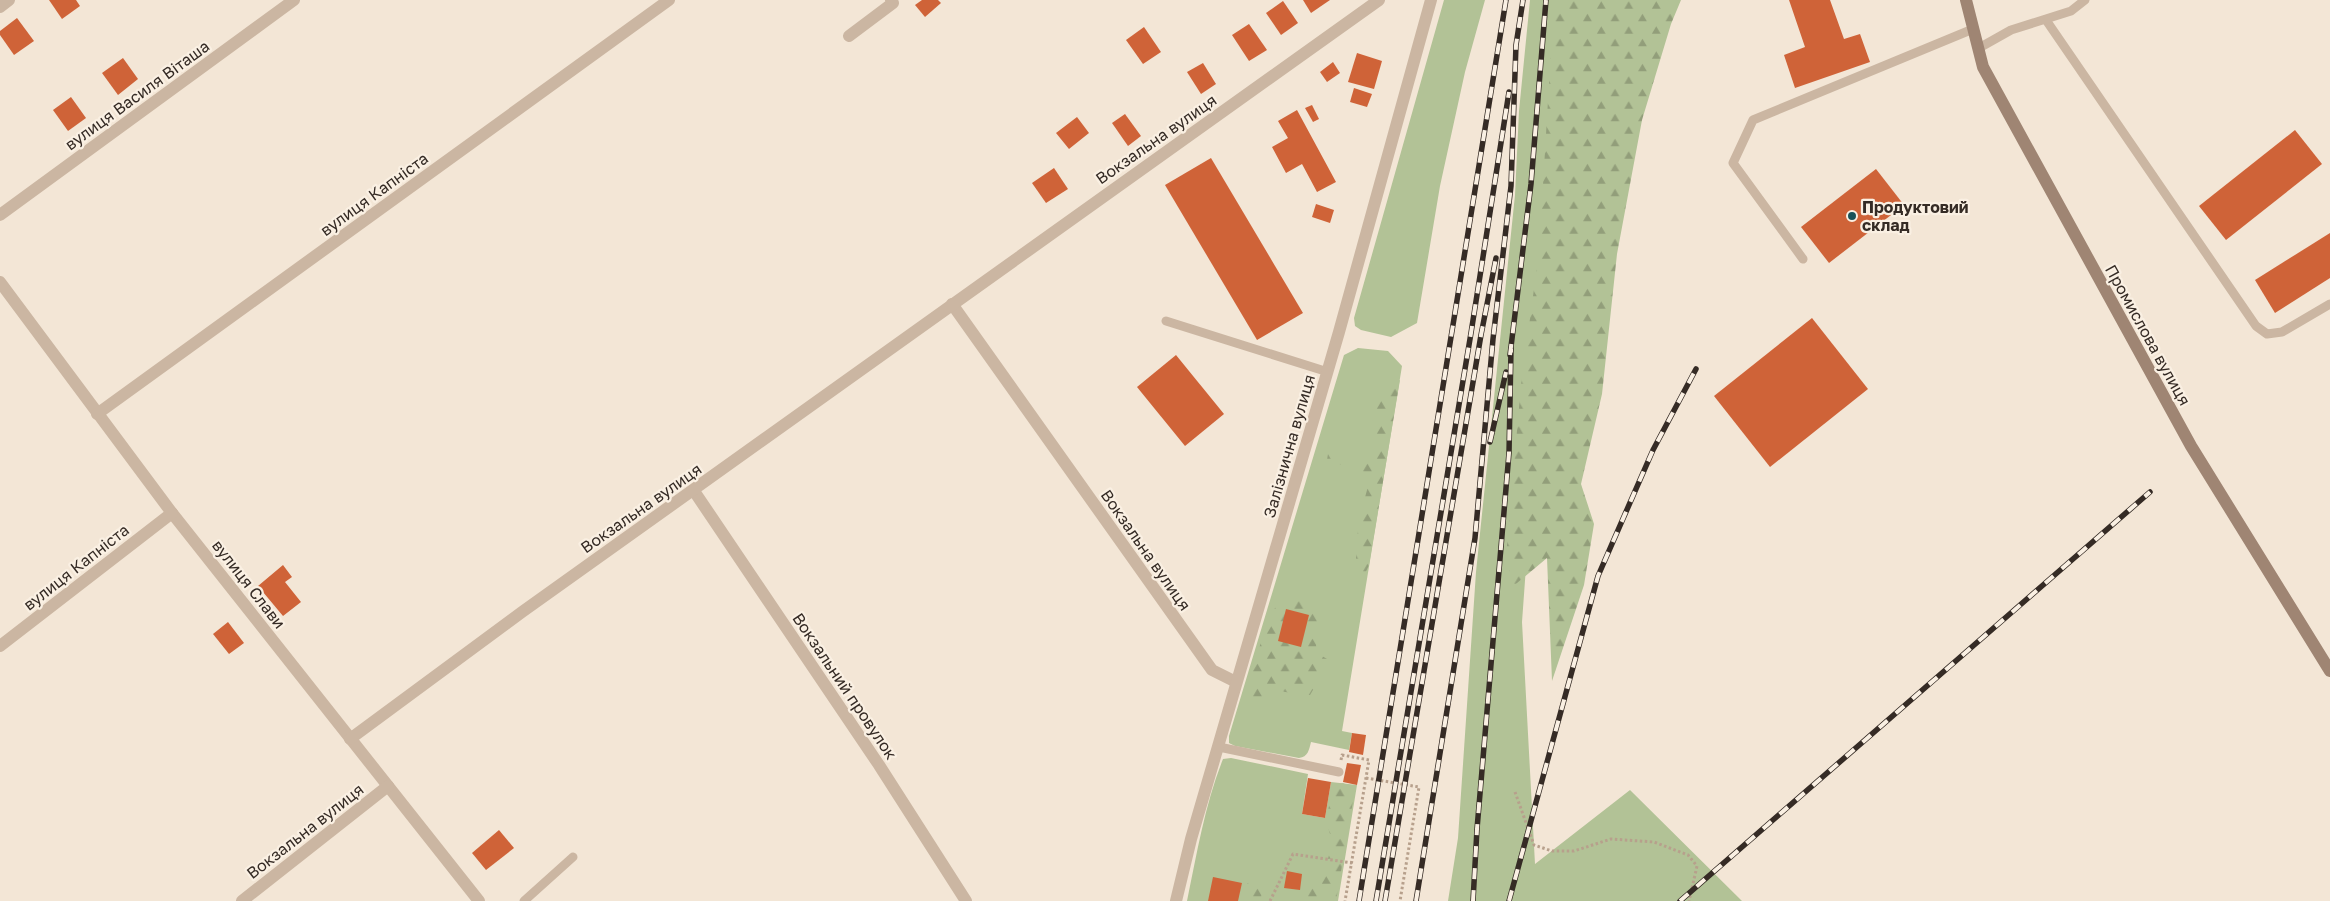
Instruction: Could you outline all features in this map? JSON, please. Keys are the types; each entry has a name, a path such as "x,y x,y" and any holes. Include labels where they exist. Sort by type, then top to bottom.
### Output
{"street":[{"path":"0,7 9,0"},
{"name":"вулиця Василя Віташа","path":"0,215 294,0"},
{"name":"вулиця Капніста","path":"97,414 669,0"},
{"path":"850,36 893,3 891,0"},
{"name":"Вокзальна вулиця","path":"350,739 522,612 1379,0"},
{"name":"Залізнична вулиця","path":"1176,901 1191,839 1328,372 1431,0"},
{"name":"Промислова вулиця","path":"1966,0 1983,67 2190,446 2330,671"},
{"name":"вулиця Слави","path":"0,282 172,513 479,901"},
{"name":"Вокзальна вулиця","path":"952,304 1212,670 1236,682"},
{"name":"Вокзальний провулок","path":"694,491 873,757 966,901"},
{"name":"вулиця Капніста","path":"0,646 172,513"},
{"name":"Вокзальна вулиця","path":"242,901 388,786"}],"lane":[{"path":"1978,48 2011,30 2071,11 2084,0"},
{"path":"2046,20 2256,326 2267,334 2282,332 2330,304"},
{"path":"1804,258 1733,163 1753,120 1974,29"},
{"path":"1166,321 1328,372"},
{"path":"1219,747 1339,772"},
{"path":"524,901 573,857"}],"path":[{"path":"1339,772 1342,755 1369,760 1346,901"},
{"path":"1366,778 1419,787 1400,901"},
{"path":"1515,792 1534,845 1552,851 1574,851 1611,839 1654,842 1688,854 1697,866 1689,901"},
{"path":"1270,901 1293,854 1352,864"}],"green space":[{"path":"1444,0 1485,0 1465,72 1440,186 1417,323 1391,337 1361,330 1355,326 1354,318"},
{"path":"1530,0 1567,0 1522,622 1535,864 1630,790 1742,901 1448,901 1458,838 1476,572 1515,195 1519,111"},
{"path":"1554,0 1681,0 1671,24 1642,120 1617,254 1602,394 1581,484 1594,524 1584,585 1552,681 1547,558 1511,588 1507,545 1521,385 1539,252"},
{"path":"1358,348 1388,351 1402,366 1342,731 1352,733 1349,750 1311,742 1306,755 1299,758 1235,746 1229,743 1229,736 1344,355"},
{"path":"1400,380 1369,565 1362,580 1356,558 1356,544 1370,478 1364,472 1327,460 1328,454 1353,460 1368,458 1373,447 1372,418 1386,385"},
{"path":"1296,596 1312,598 1319,618 1315,635 1317,653 1337,665 1317,683 1310,695 1276,690 1259,708 1246,697 1260,645 1270,617 1276,607 1281,601"},
{"path":"1231,758 1308,774 1302,814 1325,818 1331,782 1357,785 1338,901 1187,901 1211,793 1223,759"},
{"path":"1343,783 1355,789 1336,901 1311,901 1304,896 1303,890 1321,873 1328,859 1331,843 1327,824 1328,809 1333,787 1336,784"},
{"path":"1251,880 1260,881 1262,890 1261,901 1240,901 1244,887"}],"building":[{"path":"49,0 76,0 80,6 62,19"},
{"path":"922,0 938,0 941,3 925,17 915,5"},
{"path":"1303,0 1330,0 1311,13"},
{"path":"1789,0 1830,0 1844,39 1860,34 1870,62 1795,88 1784,55 1805,47"},
{"path":"1283,1 1298,23 1281,35 1266,13"},
{"path":"17,18 34,41 14,55 0,35 0,31"},
{"path":"1249,24 1267,50 1249,61 1232,35"},
{"path":"1144,27 1161,52 1143,64 1126,40"},
{"path":"1357,53 1382,61 1374,89 1348,82"},
{"path":"123,58 138,79 118,95 102,73"},
{"path":"1333,62 1340,73 1327,82 1320,72"},
{"path":"1203,63 1216,84 1201,94 1187,72"},
{"path":"1354,88 1372,94 1367,107 1350,102"},
{"path":"71,97 86,118 68,131 53,110"},
{"path":"1312,105 1319,119 1313,122 1305,108"},
{"path":"1297,110 1336,182 1317,192 1302,164 1286,173 1272,147 1288,138 1278,121"},
{"path":"1125,114 1141,136 1128,146 1112,123"},
{"path":"1077,117 1089,133 1069,149 1056,133"},
{"path":"2295,130 2322,164 2226,240 2199,206"},
{"path":"1211,158 1303,313 1257,340 1165,185"},
{"path":"1054,168 1068,189 1046,203 1032,183"},
{"name":"Продуктовий склад","path":"1876,169 1904,205 1829,263 1801,227"},
{"path":"1316,204 1334,210 1330,223 1312,217"},
{"path":"2330,233 2330,278 2275,313 2255,280"},
{"path":"1812,318 1868,389 1770,467 1714,396"},
{"path":"1176,355 1224,414 1185,446 1137,387"},
{"path":"283,565 292,577 285,582 301,602 283,616 258,586"},
{"path":"1286,609 1309,615 1301,647 1278,641"},
{"path":"228,622 244,643 229,654 213,634"},
{"path":"1352,733 1366,735 1363,755 1349,752"},
{"path":"1347,763 1361,765 1357,785 1343,782"},
{"path":"1308,778 1331,782 1325,818 1302,814"},
{"path":"499,830 514,848 486,870 472,853"},
{"path":"1287,871 1302,874 1300,890 1284,888"},
{"path":"1213,877 1242,883 1238,901 1208,901"}],"railway":[{"path":"1359,901 1506,0"},
{"path":"1416,901 1475,538 1493,339 1511,186 1516,45 1523,0"},
{"path":"1510,355 1531,184 1546,0"},
{"path":"1376,901 1471,333 1509,92"},
{"path":"1385,901 1481,335 1496,258"},
{"path":"1473,901 1477,829 1509,453 1511,349"},
{"path":"1509,901 1598,576 1653,450 1696,369"},
{"path":"1490,442 1506,372"},
{"path":"1680,901 2150,492"}],"place":[{"name":"Продуктовий склад","path":"1852,216"}]}
